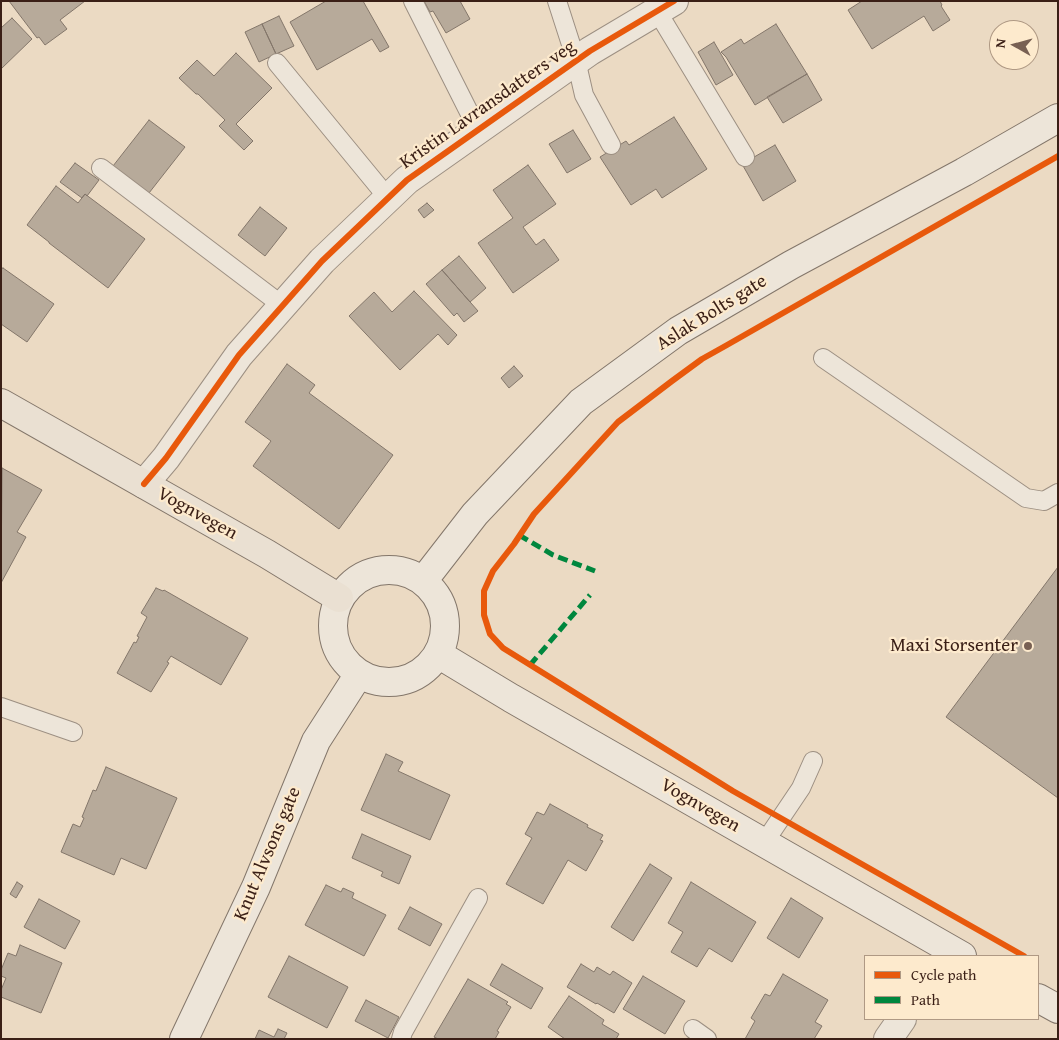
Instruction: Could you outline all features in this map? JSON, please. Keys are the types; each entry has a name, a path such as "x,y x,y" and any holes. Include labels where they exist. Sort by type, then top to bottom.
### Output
{"main road":[{"name":"Kristin Lavransdatters veg","path":"144,484 166,458 240,355 322,261 407,180 576,60 666,6"},
{"name":"Aslak Bolts gate","path":"424,580 475,514 588,396 678,332 791,265 964,172 1058,118"},
{"name":"Vognvegen","path":"1,403 267,554 340,598"},
{"path":"387,569 407,572 424,580 435,592 442,607 446,623 444,639 438,654 427,668 412,678 394,682 376,682 359,674 346,663 337,648 332,632 333,614 340,598 352,582 368,573 387,569"},
{"name":"Vognvegen","path":"438,654 953,954"},
{"name":"Knut Alvsons gate","path":"184,1039 256,887 316,741 359,674"},
{"path":"1039,999 1058,1009"},
{"path":"888,1039 901,1020"}],"lane":[{"path":"413,1 478,130"},
{"path":"557,1 576,60 584,95 611,145"},
{"path":"666,6 745,157"},
{"path":"277,63 388,198"},
{"path":"101,168 283,306"},
{"path":"824,358 1026,498 1044,501 1058,493"},
{"path":"1,707 73,732"},
{"path":"764,843 800,788 814,761"},
{"path":"401,1039 403,1032 478,898"}],"building":[{"path":"9,1 85,1 60,20 67,29 45,45 39,37 37,38"},
{"path":"326,1 363,1 389,47 380,52 372,39 317,70 290,22"},
{"path":"424,1 460,1 470,19 446,33 433,11 430,12"},
{"path":"862,1 940,1 950,20 933,31 924,16 872,49 848,10"},
{"path":"279,16 294,46 276,54 262,24"},
{"path":"12,18 32,39 1,69 1,28"},
{"path":"262,24 276,54 259,62 245,32"},
{"path":"776,24 807,74 755,105 726,57 721,52 741,39 744,44"},
{"path":"714,42 733,75 716,85 698,52"},
{"path":"236,53 272,88 236,124 253,141 244,150 219,126 225,120 179,78 197,60 214,76"},
{"path":"807,74 822,100 783,123 767,97"},
{"path":"674,117 707,169 662,198 656,189 631,205 600,157 626,141 629,145"},
{"path":"149,120 185,147 149,193 113,166"},
{"path":"573,130 591,159 567,173 549,144"},
{"path":"775,145 796,181 763,201 742,164"},
{"path":"75,163 99,180 87,196 85,194 82,198 60,182"},
{"path":"528,165 556,204 523,227 536,245 544,239 559,260 513,293 478,243 513,218 493,190"},
{"path":"56,186 78,203 85,194 145,239 108,288 27,225"},
{"path":"427,203 434,210 424,218 418,210"},
{"path":"260,207 287,228 265,256 238,235"},
{"path":"459,256 486,288 470,302 442,270"},
{"path":"3,268 54,304 27,342 1,324 1,269"},
{"path":"442,270 478,311 464,322 457,313 454,316 426,284"},
{"path":"414,291 457,335 448,345 438,334 400,370 349,316 374,292 392,312"},
{"path":"287,364 315,385 309,393 393,455 339,529 253,466 271,441 245,422"},
{"path":"514,366 523,376 509,388 501,378"},
{"path":"2,468 42,490 17,532 26,537 1,583"},
{"name":"Maxi Storsenter","path":"1058,567 1058,798 946,717"},
{"path":"156,588 164,590 248,638 221,685 171,656 167,662 169,663 151,692 117,673 134,642 136,643 139,637 137,636 147,617 141,613"},
{"path":"386,754 403,762 398,771 450,795 430,840 361,810"},
{"path":"106,767 177,798 146,869 121,858 114,875 61,852 73,824 80,827 93,790 96,791"},
{"path":"550,804 603,835 600,840 603,841 586,871 568,860 543,904 506,884 532,838 525,834 537,812 544,815"},
{"path":"362,834 411,856 399,884 381,876 383,872 352,858"},
{"path":"650,864 672,878 633,941 611,927"},
{"path":"17,882 23,886 16,898 10,894"},
{"path":"691,882 756,922 732,962 709,948 697,967 671,952 683,932 668,923"},
{"path":"326,885 341,892 343,888 354,893 352,898 386,915 364,956 305,925"},
{"path":"791,898 823,918 799,958 767,938"},
{"path":"39,899 80,921 65,949 24,927"},
{"path":"410,907 442,924 430,946 398,929"},
{"path":"20,945 62,963 41,1013 1,997 1,990 6,978 1,976 1,970 8,953 16,956"},
{"path":"289,956 348,987 327,1028 268,997"},
{"path":"502,964 543,988 531,1009 490,985"},
{"path":"581,964 594,972 597,967 610,975 613,971 632,983 614,1013 567,987"},
{"path":"783,974 828,1000 815,1022 822,1026 814,1039 745,1039 755,1021 751,1018 765,994 770,996"},
{"path":"643,976 685,1001 665,1034 623,1009"},
{"path":"468,979 508,1002 506,1004 511,1007 497,1031 499,1032 495,1039 438,1039 434,1037"},
{"path":"569,996 604,1020 602,1024 619,1034 616,1039 565,1039 548,1027"},
{"path":"366,1000 399,1017 388,1038 355,1021"},
{"path":"278,1029 287,1033 284,1039 255,1039 259,1030 274,1037"}],"marked path":[{"path":"519,535 553,555 595,571"},
{"path":"530,665 590,595"}],"cycle path":[{"path":"144,484 166,458 239,355 322,261 407,180 590,51 674,1"},
{"path":"1022,955 733,791 503,648 490,634 484,615 484,591 493,571 534,514 618,422 672,381 702,359 1058,156"}],"place":[{"name":"Maxi Storsenter","path":"1028,646"}]}
